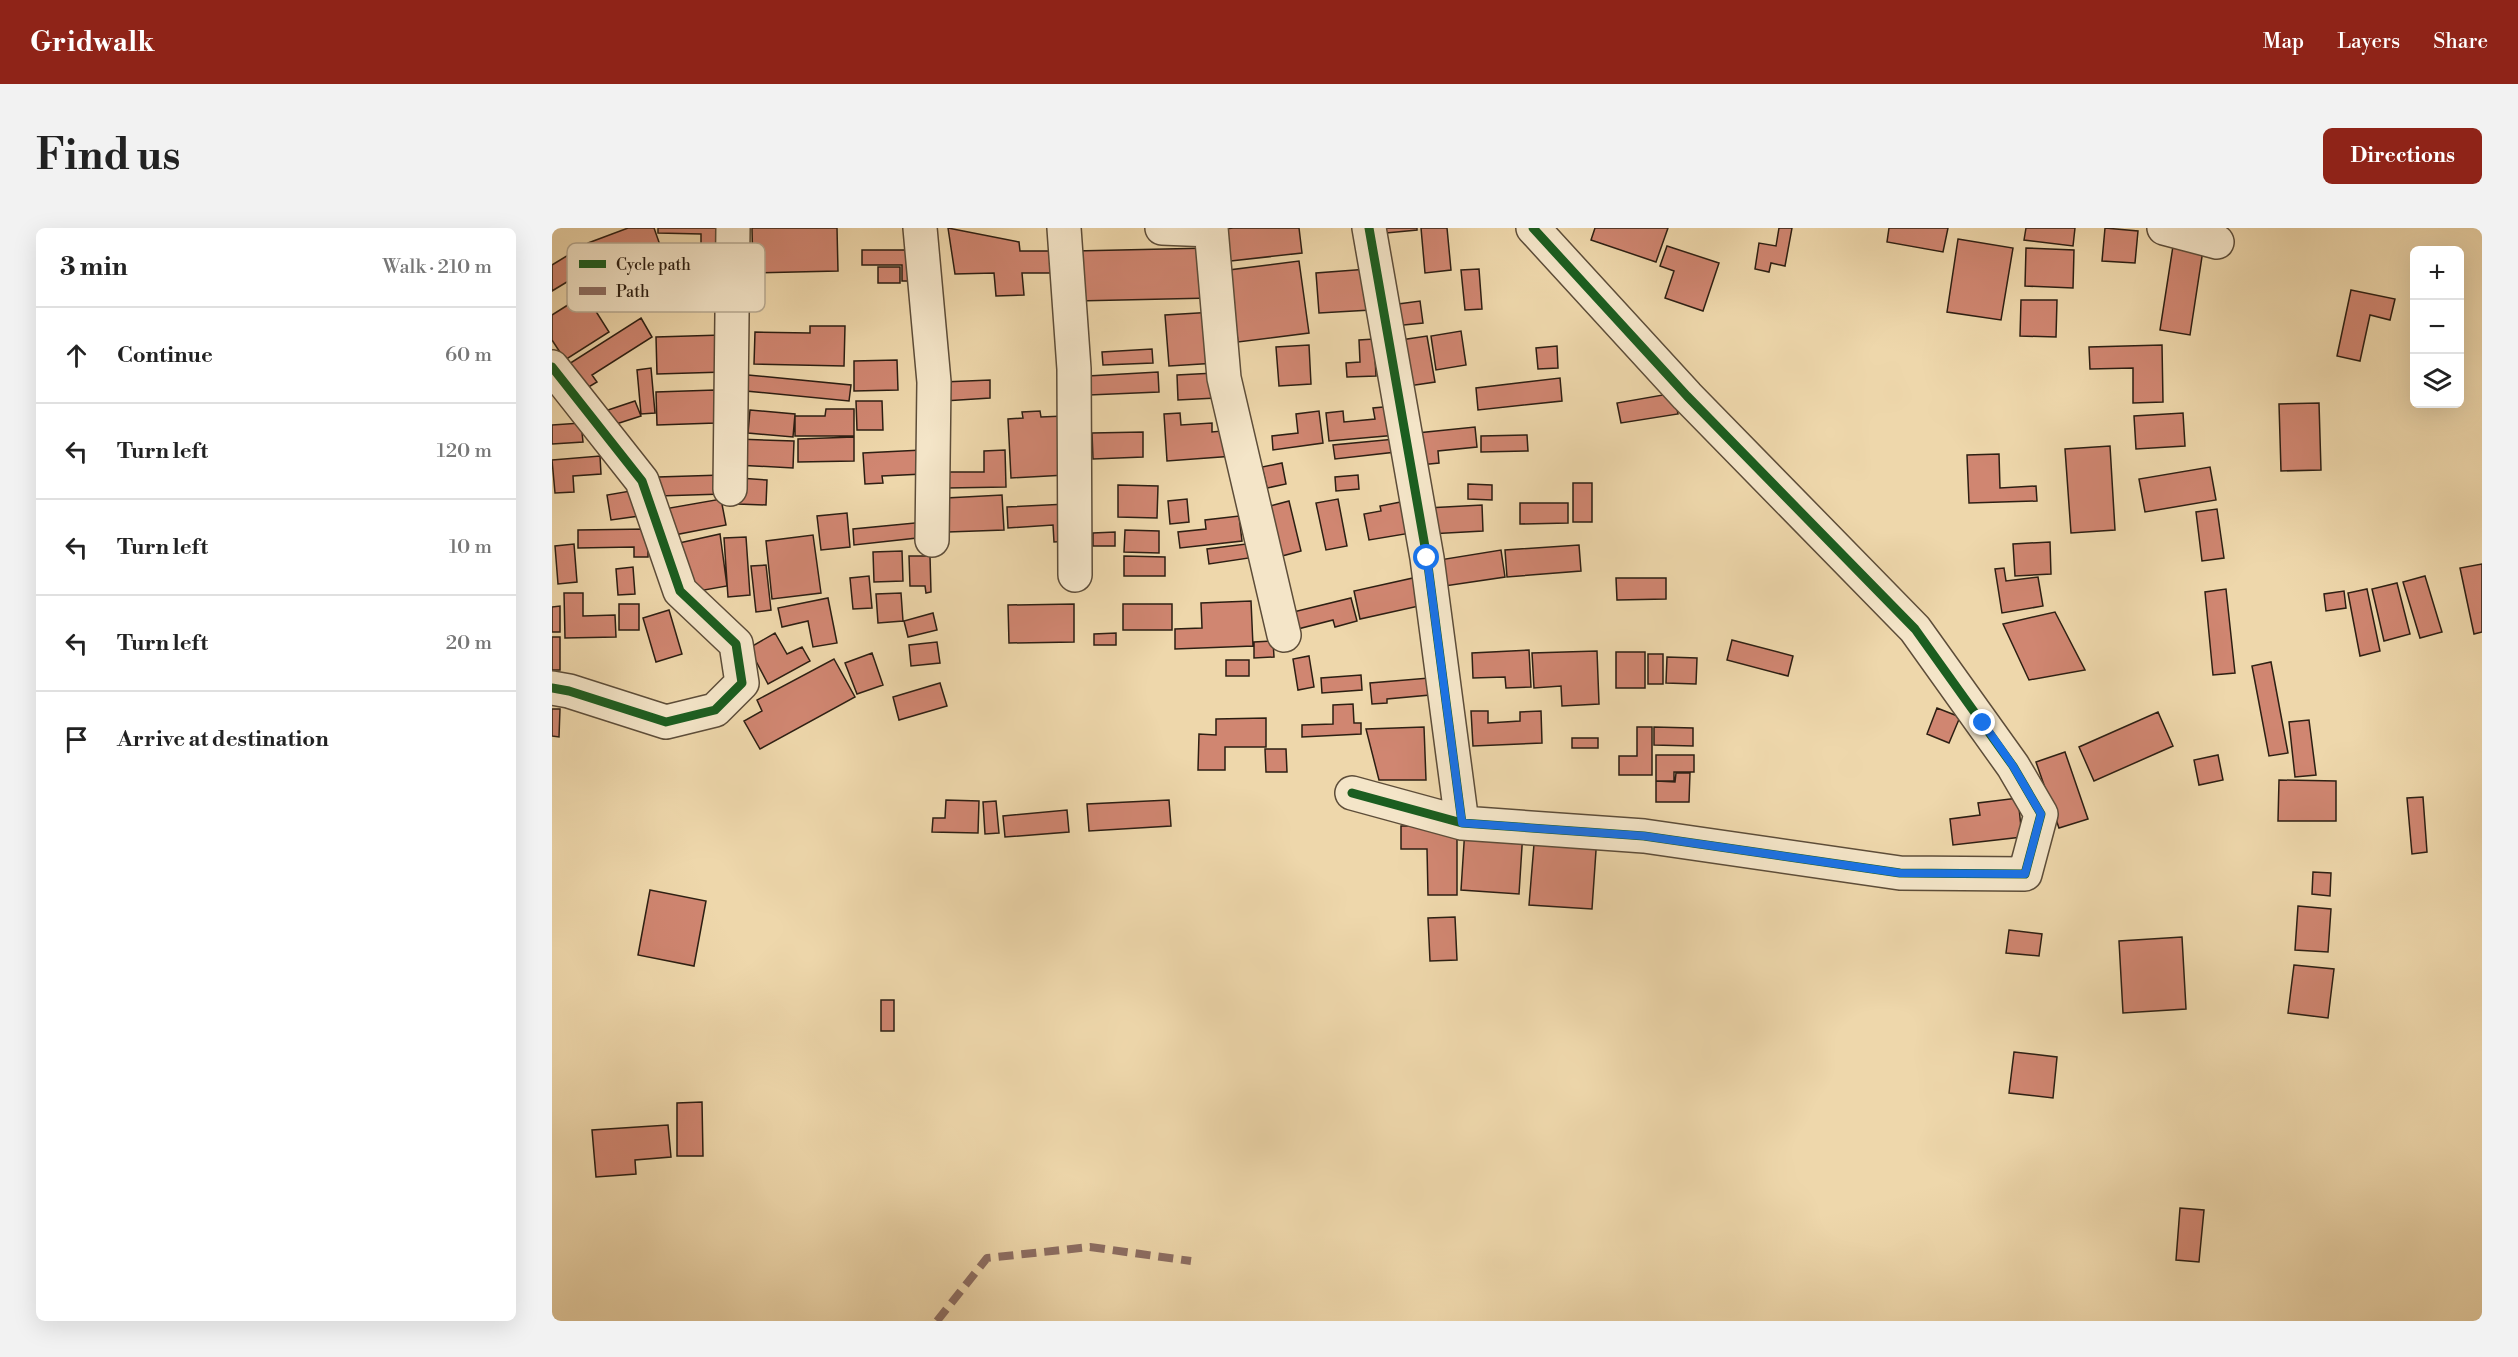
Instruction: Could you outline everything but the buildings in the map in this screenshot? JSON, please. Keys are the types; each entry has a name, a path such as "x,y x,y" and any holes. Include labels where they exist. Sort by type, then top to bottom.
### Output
{"street":[{"path":"733,228 733,243"},
{"path":"920,228 934,382 932,540"},
{"path":"1064,228 1074,369 1075,575"},
{"path":"1162,228 1211,229 1224,378 1284,635"},
{"path":"1369,228 1427,558 1462,823"},
{"path":"1352,793 1462,823 1644,836 1900,873 2025,874 2041,814 2007,758 1915,629 1687,396 1533,228"},
{"path":"2164,228 2217,242"},
{"path":"730,489 732,312"},
{"path":"552,367 642,481 681,591 736,644 742,683 715,710 666,722 552,688"}],"marked path":[{"path":"937,1321 987,1258 1090,1247 1191,1261"}],"cycle path":[{"path":"1369,228 1427,558 1462,823"},
{"path":"1352,793 1462,823 1644,836 1900,873 2025,874 2041,814 2013,766 1915,629 1687,396 1533,228"},
{"path":"552,367 642,481 680,591 736,644 742,683 715,710 666,722 569,691 552,688"}],"route":[{"path":"1427,558 1462,823 1644,836 1900,873 2025,874 2041,814 2013,766 1983,723"}]}
